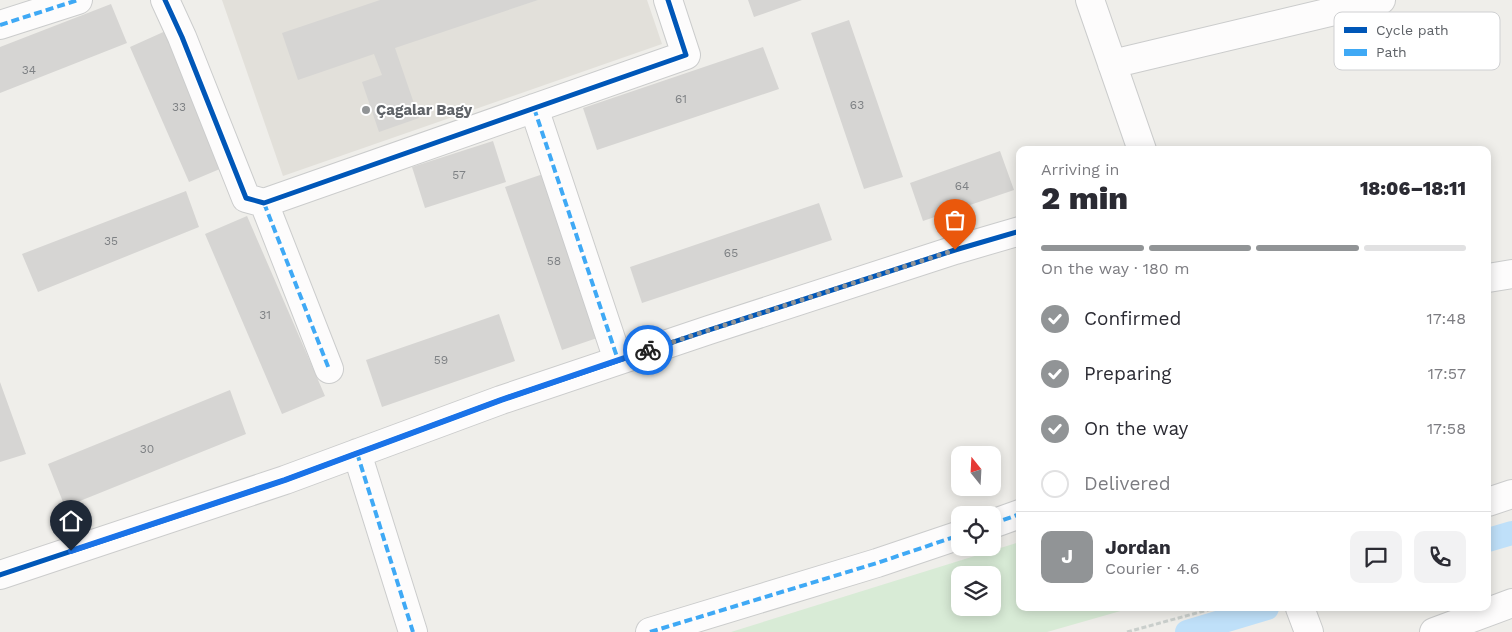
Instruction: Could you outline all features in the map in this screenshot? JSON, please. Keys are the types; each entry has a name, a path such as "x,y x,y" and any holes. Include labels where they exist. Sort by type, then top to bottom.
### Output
{"street":[{"path":"0,25 78,0"},
{"path":"165,0 182,37 246,198 264,203 686,55 668,0"},
{"path":"1090,0 1141,146"},
{"path":"1112,64 1381,0"},
{"path":"534,108 618,360"},
{"path":"264,203 329,369"},
{"path":"0,574 285,480 501,400 618,360 955,250 1016,232"},
{"path":"1491,278 1512,274"},
{"path":"358,453 413,632"},
{"path":"1491,501 1512,494"},
{"path":"1001,521 1016,515"},
{"path":"650,632 877,563 951,538"},
{"path":"1491,611 1512,603"},
{"path":"1301,611 1309,632"},
{"path":"1434,632 1490,611"}],"path":[{"path":"1127,632 1204,611"}],"shaded area":[{"name":"Çagalar Bagy","path":"222,0 647,0 662,44 283,176"}],"green space":[{"path":"1016,543 1016,611 1120,611 1047,632 731,632 975,556 1001,556 1001,548"}],"building":[{"path":"380,0 538,0 395,48 419,118 379,132 362,82 382,75 374,54 298,80 282,33"},
{"path":"748,0 802,0 754,17"},
{"path":"111,4 127,43 0,93 0,47"},
{"path":"849,20 903,177 864,189 811,33"},
{"path":"170,29 227,166 189,182 130,47"},
{"path":"763,47 779,89 597,150 583,108"},
{"path":"493,141 506,182 425,208 412,167"},
{"path":"1000,151 1014,190 923,221 910,183"},
{"path":"546,173 603,336 562,350 505,187"},
{"path":"186,191 199,227 38,292 22,254"},
{"path":"819,203 832,240 642,303 630,267"},
{"path":"247,216 325,396 282,414 205,234"},
{"path":"499,314 515,361 382,407 366,360"},
{"path":"0,382 26,454 0,462"},
{"path":"230,390 246,434 65,507 48,464"}],"waterway":[{"path":"1491,539 1512,533"},
{"path":"1187,632 1257,611"}],"marked path":[{"path":"0,25 78,0"},
{"path":"534,108 618,360"},
{"path":"264,203 329,369"},
{"path":"357,453 413,632"},
{"path":"1001,521 1016,515"},
{"path":"650,632 877,563 951,538"}],"cycle path":[{"path":"165,0 182,37 246,198 264,203 686,55 668,0"},
{"path":"0,575 285,480 501,400 709,330 955,250 1016,232"}],"way so far":[{"path":"648,350 955,250"}],"place":[{"name":"Çagalar Bagy","path":"366,110"}],"route":[{"path":"71,551 285,480 501,400 648,350"}]}
